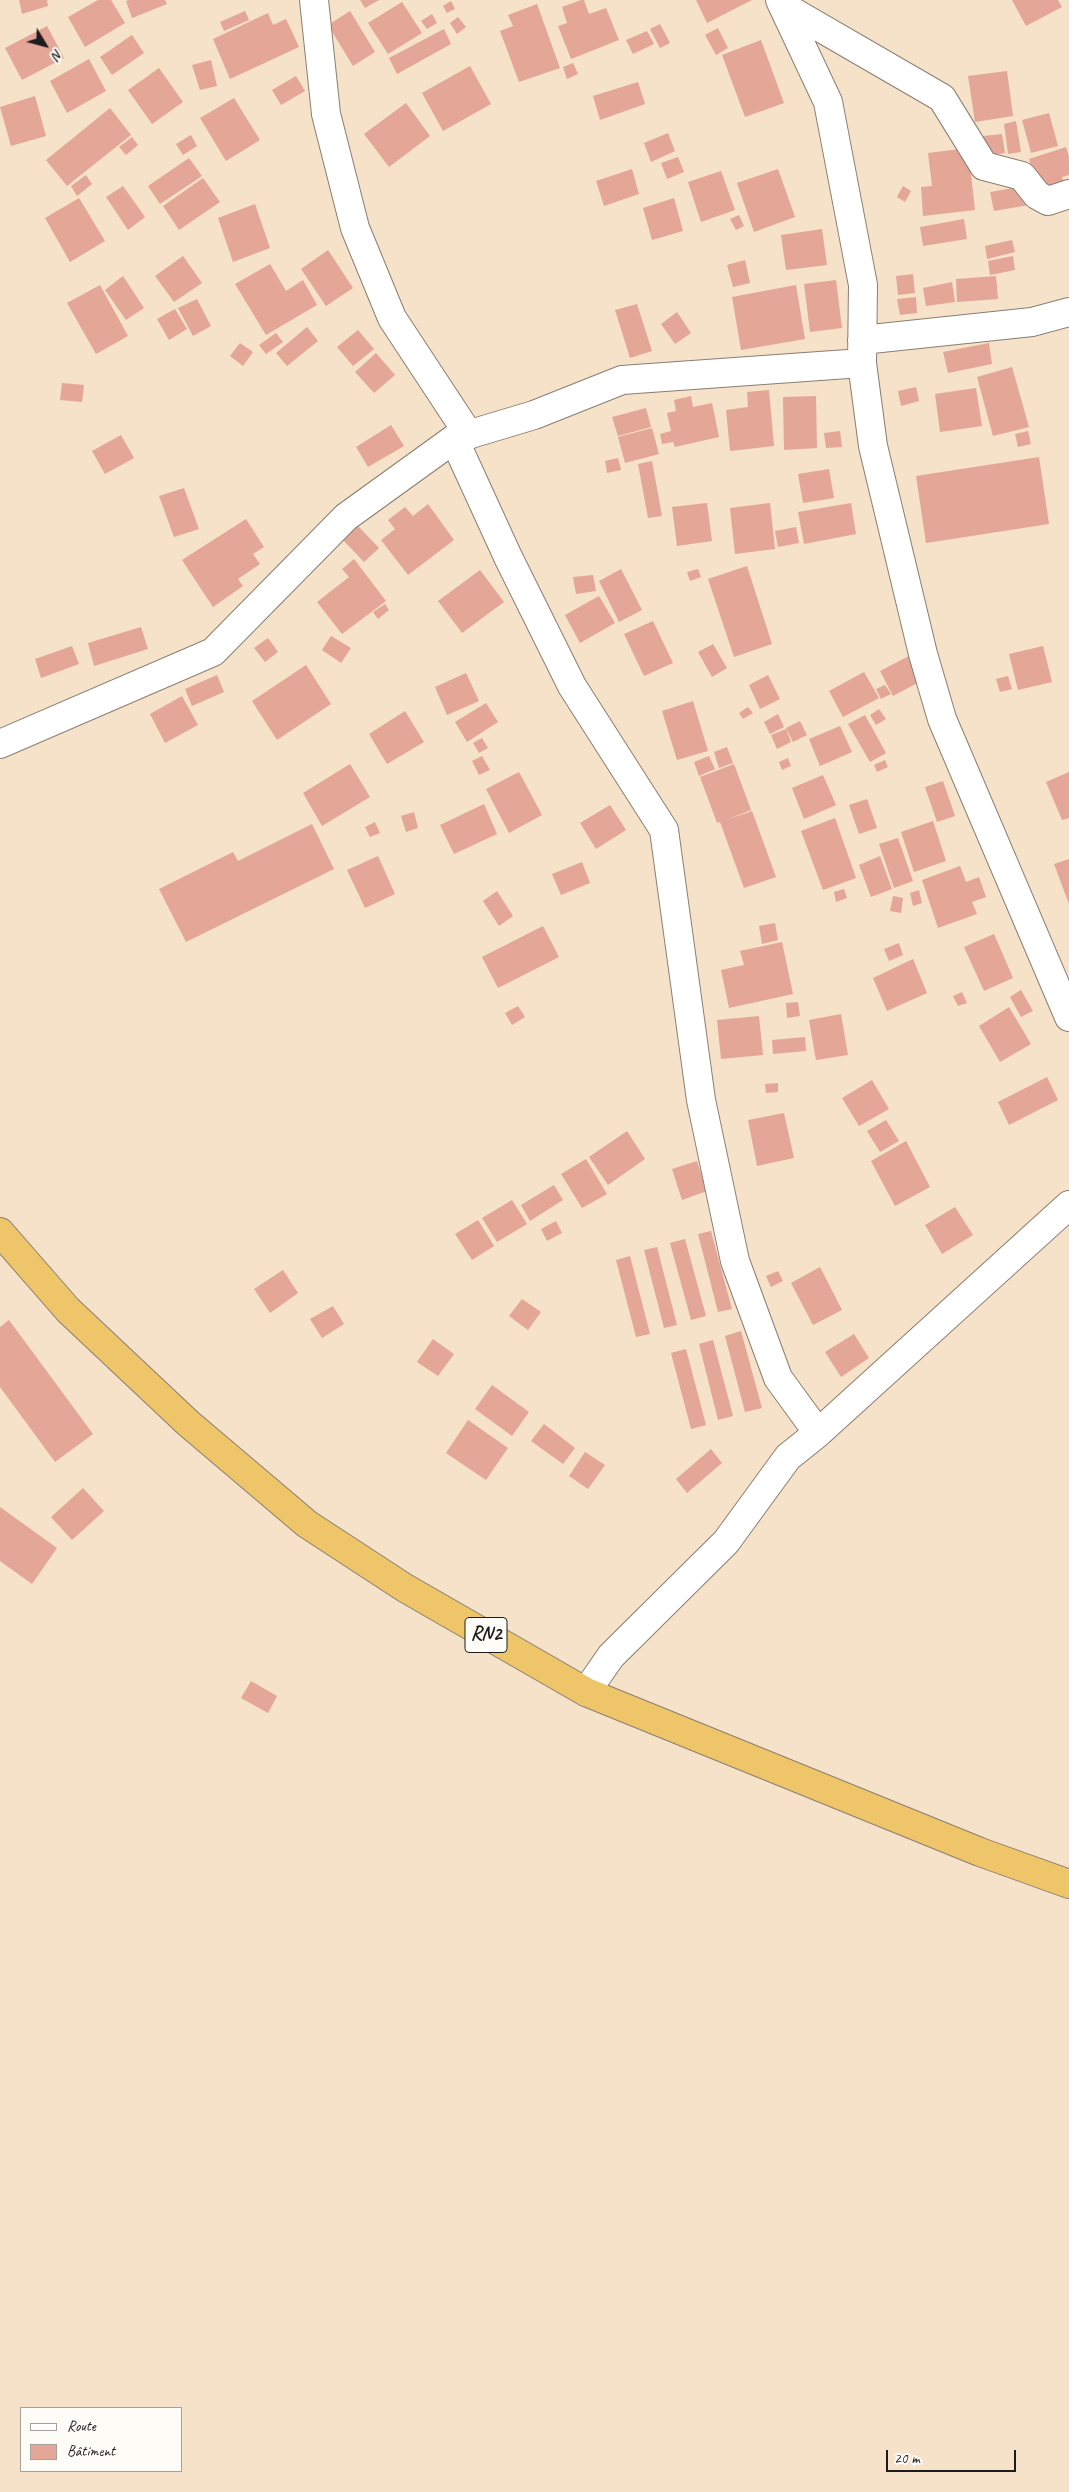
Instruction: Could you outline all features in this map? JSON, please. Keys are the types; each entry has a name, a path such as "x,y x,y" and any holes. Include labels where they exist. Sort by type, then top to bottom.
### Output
{"highway":[{"name":"RN2","path":"0,1232 68,1310 188,1423 307,1524 405,1588 586,1692 971,1848 1069,1884"}],"street":[{"path":"314,0 326,114 355,228 392,318 462,437 508,557 572,686 664,830 701,1100 736,1261 778,1378 818,1433"},
{"path":"781,3 942,98 984,166 1022,176 1037,195 1048,202 1069,194"},
{"path":"781,3 828,102 863,285 862,351 873,446 923,654 942,719 1069,1018"},
{"path":"0,744 213,652 346,517 462,437 534,415 622,380 862,351 1032,322 1069,312"},
{"path":"586,1692 611,1656 726,1542 788,1457 818,1433 1069,1205"}],"building":[{"path":"19,0 47,0 48,6 22,14"},
{"path":"98,0 111,0 125,23 85,47 68,17"},
{"path":"165,0 167,4 132,18 126,1"},
{"path":"360,0 379,0 365,8"},
{"path":"584,0 589,14 606,8 619,40 571,59 558,26 567,23 562,7"},
{"path":"696,0 752,0 707,23"},
{"path":"1012,0 1058,0 1062,7 1026,26"},
{"path":"451,1 455,9 447,13 443,6"},
{"path":"402,2 422,33 388,54 368,23"},
{"path":"537,4 560,68 519,82 500,31 513,26 508,15"},
{"path":"245,11 249,20 224,31 220,22"},
{"path":"350,11 375,52 353,66 328,25"},
{"path":"268,13 273,25 286,19 299,47 230,79 213,39"},
{"path":"432,14 437,23 427,29 421,21"},
{"path":"458,17 466,27 457,34 450,23"},
{"path":"660,24 670,43 660,48 650,29"},
{"path":"47,26 64,58 22,80 5,48"},
{"path":"718,28 728,48 716,55 705,35"},
{"path":"444,29 451,44 397,74 389,58"},
{"path":"647,31 654,44 633,54 626,40"},
{"path":"132,35 144,53 112,75 100,57"},
{"path":"761,40 784,103 745,117 722,55"},
{"path":"89,59 106,91 67,113 50,81"},
{"path":"211,60 217,86 200,90 192,65"},
{"path":"573,63 578,74 567,79 563,67"},
{"path":"470,66 491,104 443,131 422,93"},
{"path":"159,68 183,102 152,124 128,90"},
{"path":"1007,71 1013,116 975,122 968,76"},
{"path":"296,76 305,91 281,105 272,90"},
{"path":"638,82 645,104 600,120 593,96"},
{"path":"35,96 46,136 11,146 0,107"},
{"path":"234,98 260,140 226,161 200,118"},
{"path":"406,103 430,136 389,167 364,134"},
{"path":"110,108 131,135 67,186 46,160"},
{"path":"1049,113 1058,146 1031,153 1022,120"},
{"path":"1016,121 1021,152 1008,154 1004,124"},
{"path":"668,133 675,151 651,162 644,143"},
{"path":"1002,134 1005,153 985,156 983,136"},
{"path":"191,135 197,146 183,155 176,144"},
{"path":"132,137 138,145 126,155 119,147"},
{"path":"1066,147 1069,157 1069,175 1062,177 1065,185 1039,193 1029,159"},
{"path":"968,148 975,210 923,216 921,187 932,186 928,153"},
{"path":"678,157 684,172 667,179 661,163"},
{"path":"189,158 202,176 160,204 148,186"},
{"path":"632,169 639,194 604,206 596,181"},
{"path":"778,169 795,217 754,232 737,183"},
{"path":"721,171 735,210 701,222 688,182"},
{"path":"86,175 92,184 77,196 71,186"},
{"path":"203,178 220,202 179,230 163,206"},
{"path":"123,186 145,217 128,230 106,197"},
{"path":"903,186 911,191 905,202 897,197"},
{"path":"1025,186 1029,205 994,211 990,192"},
{"path":"79,198 105,241 70,262 45,218"},
{"path":"674,198 683,231 652,240 643,208"},
{"path":"255,204 270,248 233,262 218,218"},
{"path":"739,215 744,226 736,230 730,219"},
{"path":"964,219 967,239 923,246 920,227"},
{"path":"822,229 827,265 786,270 781,235"},
{"path":"1012,240 1015,252 987,259 985,246"},
{"path":"328,250 353,288 326,306 301,269"},
{"path":"183,256 202,283 174,302 155,276"},
{"path":"1013,256 1015,270 990,275 988,261"},
{"path":"745,260 750,283 733,287 727,265"},
{"path":"270,264 286,291 303,280 317,305 266,335 235,284"},
{"path":"913,274 915,293 898,295 896,276"},
{"path":"123,276 144,308 126,320 105,290"},
{"path":"996,276 998,299 957,302 956,279"},
{"path":"836,280 842,328 810,332 804,284"},
{"path":"952,282 955,302 926,306 923,288"},
{"path":"100,285 128,336 96,354 67,303"},
{"path":"796,285 805,339 741,350 732,297"},
{"path":"916,297 917,313 900,315 897,299"},
{"path":"197,299 211,326 193,336 178,308"},
{"path":"637,304 652,351 630,358 615,310"},
{"path":"175,309 187,329 169,340 157,319"},
{"path":"677,312 691,333 675,344 661,324"},
{"path":"307,327 318,341 287,366 276,353"},
{"path":"358,330 374,349 353,366 337,347"},
{"path":"276,333 283,342 266,354 259,345"},
{"path":"240,343 253,352 243,366 230,356"},
{"path":"989,343 992,364 948,373 943,352"},
{"path":"376,353 395,375 374,393 355,372"},
{"path":"1012,367 1029,427 993,436 977,377"},
{"path":"62,383 84,385 82,402 60,400"},
{"path":"916,387 919,401 901,406 898,391"},
{"path":"976,388 982,426 940,432 935,394"},
{"path":"769,390 774,446 730,451 726,410 748,407 747,392"},
{"path":"691,396 693,407 712,403 719,437 675,447 673,442 662,444 660,434 671,431 667,413 676,411 674,400"},
{"path":"816,396 817,448 784,450 783,397"},
{"path":"646,408 651,427 618,436 612,417"},
{"path":"391,425 404,446 368,467 356,447"},
{"path":"652,428 659,454 625,463 618,437"},
{"path":"840,431 842,447 826,448 824,433"},
{"path":"1028,431 1031,444 1018,447 1015,434"},
{"path":"121,435 134,458 105,474 92,451"},
{"path":"1039,457 1049,524 926,543 916,476"},
{"path":"618,458 621,470 607,473 605,461"},
{"path":"652,461 662,516 648,518 638,464"},
{"path":"829,469 834,498 803,503 798,474"},
{"path":"184,488 199,529 174,537 159,496"},
{"path":"707,503 712,541 677,546 672,507"},
{"path":"770,503 775,549 735,554 730,508"},
{"path":"851,503 856,534 804,544 798,512"},
{"path":"428,504 454,540 408,575 381,540 395,529 388,520 405,507 413,516"},
{"path":"246,519 264,547 253,554 260,564 238,579 243,586 213,607 182,560"},
{"path":"357,525 379,548 364,562 342,539"},
{"path":"796,527 799,543 778,547 775,531"},
{"path":"354,559 386,601 342,634 317,602 349,577 342,569"},
{"path":"747,566 772,644 734,657 708,579"},
{"path":"621,569 642,610 619,622 599,581"},
{"path":"698,569 701,577 690,581 687,572"},
{"path":"480,570 504,602 462,633 438,601"},
{"path":"593,575 596,591 576,594 573,577"},
{"path":"599,596 615,623 580,643 565,615"},
{"path":"385,604 389,610 378,619 373,612"},
{"path":"653,621 673,663 644,676 624,634"},
{"path":"141,627 148,649 94,666 88,643"},
{"path":"331,636 351,648 341,663 322,650"},
{"path":"268,638 278,652 265,662 254,648"},
{"path":"713,644 727,668 712,677 698,652"},
{"path":"72,646 79,664 41,678 35,659"},
{"path":"1043,646 1052,682 1018,690 1009,654"},
{"path":"909,656 923,680 893,696 880,671"},
{"path":"306,665 331,704 277,740 252,701"},
{"path":"864,672 879,698 843,717 829,691"},
{"path":"466,673 479,701 447,715 435,687"},
{"path":"217,675 224,692 192,706 185,689"},
{"path":"768,675 780,699 760,709 749,685"},
{"path":"1008,676 1012,689 1000,692 996,679"},
{"path":"885,685 891,694 881,699 876,689"},
{"path":"182,696 198,725 165,743 150,714"},
{"path":"693,701 708,751 677,760 662,711"},
{"path":"486,703 498,722 467,742 455,722"},
{"path":"748,707 753,713 743,719 739,713"},
{"path":"879,709 886,719 876,725 870,715"},
{"path":"405,711 424,742 387,764 369,734"},
{"path":"778,714 784,727 770,734 764,722"},
{"path":"865,715 886,753 870,762 848,724"},
{"path":"800,721 807,735 793,742 786,728"},
{"path":"840,726 852,752 820,766 809,739"},
{"path":"786,729 791,742 777,749 771,735"},
{"path":"482,738 488,748 479,753 473,743"},
{"path":"727,747 733,763 719,768 714,752"},
{"path":"482,756 490,770 479,775 472,761"},
{"path":"709,756 715,769 699,776 694,762"},
{"path":"788,758 791,766 782,770 779,762"},
{"path":"885,760 888,767 877,772 874,765"},
{"path":"350,764 370,797 322,826 303,793"},
{"path":"734,764 751,810 726,820 752,811 776,877 744,888 720,822 717,823 700,777"},
{"path":"519,772 542,815 509,833 486,789"},
{"path":"1069,772 1069,818 1062,820 1046,782"},
{"path":"823,775 836,805 804,819 792,788"},
{"path":"943,781 955,816 937,822 925,787"},
{"path":"867,799 877,828 859,834 849,805"},
{"path":"484,804 497,834 454,854 440,825"},
{"path":"610,805 626,830 596,849 580,823"},
{"path":"414,812 418,828 406,832 401,816"},
{"path":"835,818 856,878 823,890 801,831"},
{"path":"933,821 946,861 914,872 901,832"},
{"path":"375,822 380,833 370,837 365,827"},
{"path":"312,824 334,869 186,942 159,889 233,852 238,861"},
{"path":"898,838 913,881 894,888 879,844"},
{"path":"378,856 395,894 365,908 347,870"},
{"path":"880,856 892,889 871,897 859,865"},
{"path":"1069,859 1069,904 1054,864"},
{"path":"582,862 590,883 561,895 552,874"},
{"path":"960,866 966,882 979,877 986,897 972,902 977,914 938,928 922,880"},
{"path":"844,889 847,898 836,902 834,892"},
{"path":"919,890 922,903 913,906 910,893"},
{"path":"497,891 513,916 499,926 483,901"},
{"path":"893,896 903,898 901,913 890,911"},
{"path":"775,923 778,940 762,944 759,926"},
{"path":"543,926 559,957 498,988 482,957"},
{"path":"994,934 1013,978 984,991 964,947"},
{"path":"782,942 793,994 729,1008 721,970 744,965 740,951"},
{"path":"899,943 903,955 889,961 884,949"},
{"path":"913,959 927,993 887,1011 873,978"},
{"path":"1021,990 1033,1011 1021,1017 1010,997"},
{"path":"962,992 967,1003 958,1006 953,996"},
{"path":"798,1002 800,1016 787,1018 786,1003"},
{"path":"518,1006 525,1017 512,1025 505,1013"},
{"path":"1009,1007 1031,1044 1000,1062 979,1026"},
{"path":"841,1014 848,1055 816,1060 809,1020"},
{"path":"759,1016 763,1055 721,1059 717,1020"},
{"path":"805,1037 806,1051 773,1054 772,1040"},
{"path":"1047,1077 1058,1100 1009,1125 998,1102"},
{"path":"872,1080 889,1109 859,1126 842,1098"},
{"path":"778,1083 778,1092 766,1093 765,1084"},
{"path":"784,1113 794,1158 757,1166 748,1120"},
{"path":"886,1120 899,1141 880,1152 867,1131"},
{"path":"627,1131 645,1159 608,1185 589,1157"},
{"path":"906,1141 930,1187 895,1206 871,1161"},
{"path":"586,1159 607,1194 582,1208 561,1174"},
{"path":"697,1161 707,1191 682,1200 672,1169"},
{"path":"554,1185 563,1200 530,1221 521,1205"},
{"path":"512,1200 527,1224 497,1242 482,1218"},
{"path":"955,1207 973,1235 942,1254 925,1225"},
{"path":"478,1220 494,1246 472,1260 455,1234"},
{"path":"556,1221 562,1233 547,1241 541,1229"},
{"path":"711,1231 732,1309 718,1312 698,1234"},
{"path":"685,1239 706,1316 691,1320 670,1243"},
{"path":"657,1247 677,1325 664,1328 644,1250"},
{"path":"630,1256 650,1334 636,1337 616,1260"},
{"path":"820,1267 842,1310 813,1325 791,1283"},
{"path":"283,1270 298,1293 270,1313 254,1289"},
{"path":"778,1271 783,1281 771,1287 766,1276"},
{"path":"522,1299 541,1312 528,1330 509,1316"},
{"path":"333,1306 344,1324 322,1338 310,1319"},
{"path":"9,1320 93,1434 55,1462 0,1387 0,1327"},
{"path":"741,1331 762,1408 745,1412 725,1336"},
{"path":"854,1334 869,1358 841,1377 825,1352"},
{"path":"433,1339 454,1354 438,1376 417,1362"},
{"path":"713,1340 733,1416 718,1420 699,1344"},
{"path":"686,1349 706,1425 691,1429 671,1353"},
{"path":"492,1385 529,1412 512,1436 475,1409"},
{"path":"468,1420 508,1448 486,1480 446,1453"},
{"path":"544,1424 575,1448 563,1464 531,1441"},
{"path":"711,1449 722,1463 687,1493 676,1479"},
{"path":"585,1452 605,1465 588,1489 569,1476"},
{"path":"83,1488 104,1511 72,1540 51,1517"},
{"path":"0,1507 57,1548 32,1584 0,1561"},
{"path":"251,1681 277,1696 268,1713 241,1698"}]}
